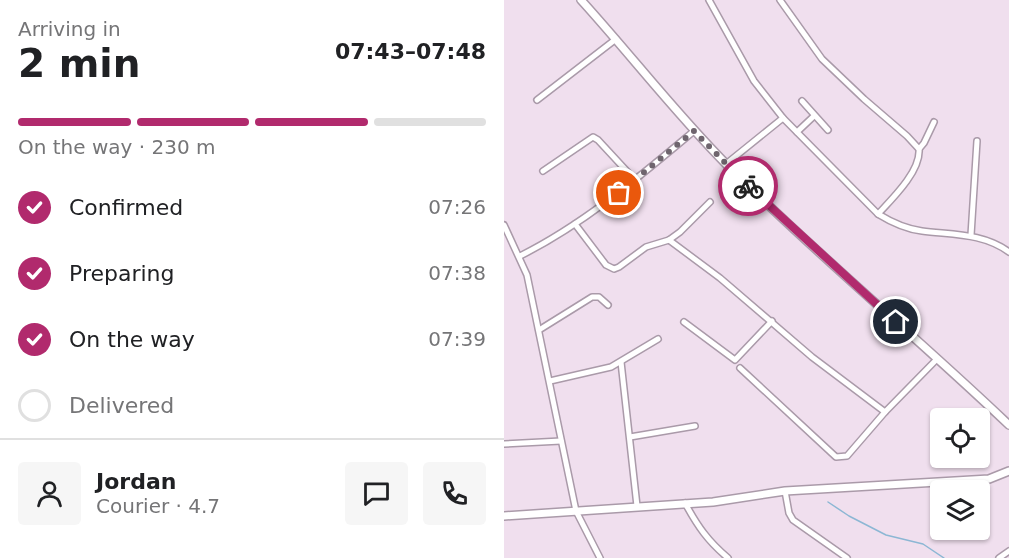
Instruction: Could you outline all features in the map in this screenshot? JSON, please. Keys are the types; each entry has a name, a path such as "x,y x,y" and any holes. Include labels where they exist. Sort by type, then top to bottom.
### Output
{"main road":[{"path":"581,0 694,131 726,164 785,221 1009,425"},
{"path":"504,516 731,500 785,491 978,480 997,477 1009,471"}],"street":[{"path":"709,0 754,81 783,118 878,214 891,222 920,231 970,235 996,244 1009,252"},
{"path":"780,0 822,59 908,136 919,149"},
{"path":"537,100 616,39"},
{"path":"802,101 828,130"},
{"path":"797,132 814,116"},
{"path":"726,164 783,118"},
{"path":"878,214 903,186 934,122"},
{"path":"520,256 575,224 635,180 694,131"},
{"path":"543,171 593,137 635,180"},
{"path":"970,235 977,141"},
{"path":"575,224 606,265 614,269 646,247 669,240 710,202"},
{"path":"504,225 527,275 576,511 600,558"},
{"path":"669,240 720,278 812,357 885,412"},
{"path":"539,330 592,297 599,297 608,305"},
{"path":"684,322 735,360 772,321"},
{"path":"550,381 591,372 621,362 658,339"},
{"path":"740,368 836,457 847,456 885,412 937,359"},
{"path":"621,362 637,506"},
{"path":"630,437 695,426"},
{"path":"504,444 561,441"},
{"path":"785,491 789,513 793,520 847,558"},
{"path":"685,503 707,539 728,558"},
{"path":"999,558 1009,550"}],"waterway":[{"path":"828,502 886,535 923,544 944,558"}],"way so far":[{"path":"619,193 694,131 748,186"}],"route":[{"path":"748,186 896,322"}]}
